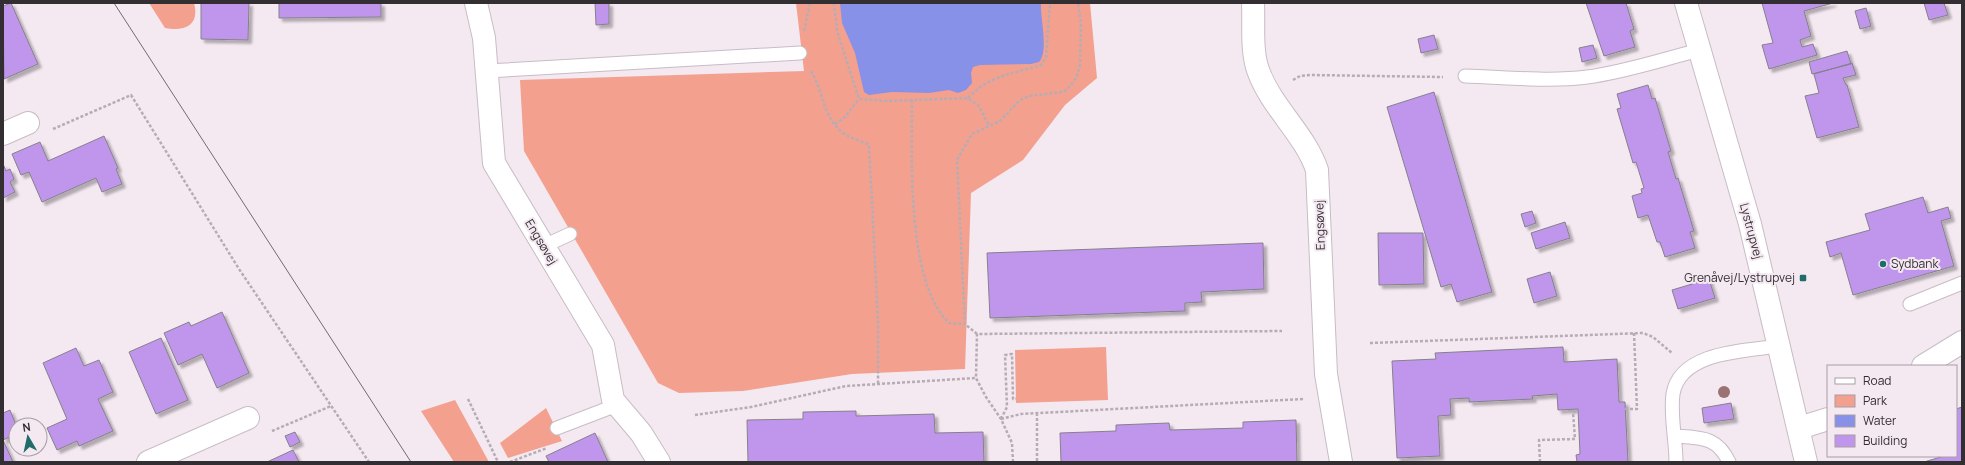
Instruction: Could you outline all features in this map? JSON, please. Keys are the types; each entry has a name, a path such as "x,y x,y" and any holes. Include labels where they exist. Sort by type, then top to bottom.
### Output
{"street":[{"name":"Engsøvej","path":"476,3 484,38 494,163 603,345 613,400 641,433 659,462"},
{"name":"Engsøvej","path":"1253,3 1256,63 1261,76 1270,93 1311,156 1318,170 1325,360 1329,398 1341,462"},
{"name":"Lystrupvej","path":"1686,3 1750,224 1780,346 1806,462"},
{"path":"3,134 28,123"},
{"path":"1925,365 1962,342"},
{"path":"148,462 248,418"},
{"path":"1799,428 1827,420"}],"lane":[{"path":"1465,76 1555,78 1587,77 1625,70 1700,50"},
{"path":"487,71 800,53"},
{"path":"544,246 570,234"},
{"path":"1910,304 1962,283"},
{"path":"1676,462 1673,395 1681,376 1689,368 1700,361 1716,356 1780,346"},
{"path":"557,428 617,405"},
{"path":"1675,436 1704,438 1716,444 1725,454 1729,462"}],"path":[{"path":"810,3 800,53 817,81 827,115 844,134 869,145 878,320 878,384"},
{"path":"834,3 837,31 859,99"},
{"path":"968,98 985,83 1003,75 1041,65 1046,57 1050,3"},
{"path":"965,324 958,160 972,134 1000,121 1020,100 1029,96 1064,92 1071,85 1077,76 1080,65 1081,46 1078,3"},
{"path":"1270,93 1300,76 1465,76"},
{"path":"28,123 34,137 131,95 239,269 369,462"},
{"path":"859,99 887,101 968,98 979,106 989,126"},
{"path":"835,124 844,118 859,99"},
{"path":"912,100 916,233 919,259 940,314 950,323 965,324 977,334 1282,331"},
{"path":"1625,409 1637,409 1634,333"},
{"path":"1370,343 1648,333 1689,368"},
{"path":"977,334 976,378 1012,443 1013,462"},
{"path":"1000,419 1007,407 1006,355 1012,354 1013,399 1016,399"},
{"path":"694,415 750,407 846,386 976,378"},
{"path":"1000,419 1021,414 1329,398"},
{"path":"468,399 498,462"},
{"path":"270,431 331,406"},
{"path":"1540,462 1539,440 1575,439 1573,412 1578,412"},
{"path":"1037,413 1037,462"},
{"path":"510,462 542,451"}],"green space":[{"path":"149,3 194,3 195,17 193,22 185,28 165,28"},
{"path":"796,3 1090,3 1097,78 1065,105 1023,160 971,193 965,369 852,374 743,391 679,393 658,383 524,151 520,80 804,71"},
{"path":"1106,347 1108,400 1016,403 1015,350"},
{"path":"455,400 489,462 454,462 421,411"},
{"path":"546,408 562,441 508,458 500,443"}],"water":[{"path":"840,3 1041,3 1044,42 1042,57 1039,62 1031,64 980,65 973,67 971,73 972,83 966,90 958,93 949,90 929,93 892,92 869,95 864,92 855,53 842,23"}],"building":[{"path":"11,3 38,64 4,79 3,6"},
{"path":"201,3 249,3 248,40 201,39"},
{"path":"279,3 381,3 381,17 279,18"},
{"path":"595,3 609,3 609,24 596,25"},
{"path":"1586,3 1626,3 1634,29 1630,31 1635,47 1604,56"},
{"path":"1762,3 1833,3 1804,11 1811,36 1800,40 1802,47 1813,44 1817,55 1769,69 1762,45 1773,43"},
{"path":"1924,3 1944,3 1948,15 1929,20"},
{"path":"1866,8 1871,26 1860,29 1855,11"},
{"path":"1434,35 1438,49 1421,53 1418,39"},
{"path":"1593,45 1597,58 1582,62 1579,48"},
{"path":"1847,51 1851,64 1812,74 1809,62"},
{"path":"1852,63 1856,75 1843,78 1847,85 1859,127 1817,138 1805,96 1819,93 1814,74"},
{"path":"1648,85 1652,99 1655,98 1671,151 1668,152 1676,179 1678,178 1694,231 1690,232 1695,248 1665,257 1660,242 1657,242 1648,215 1638,218 1632,196 1642,193 1641,189 1644,188 1636,162 1633,163 1617,109 1621,108 1617,94"},
{"path":"1434,92 1492,292 1457,302 1451,284 1441,287 1387,107"},
{"path":"104,136 118,168 116,169 122,184 102,192 96,178 42,202 29,172 21,175 12,154 40,142 48,161"},
{"path":"3,164 6,171 10,169 14,179 10,182 15,192 3,198"},
{"path":"1923,197 1928,213 1948,207 1951,218 1941,221 1954,266 1853,295 1841,253 1830,257 1826,242 1870,230 1865,214"},
{"path":"1532,211 1536,223 1525,227 1521,214"},
{"path":"1565,222 1570,238 1536,249 1531,233"},
{"path":"1378,233 1423,233 1424,284 1379,285"},
{"path":"1263,243 1264,289 1201,292 1202,302 1185,303 1185,311 990,318 987,253"},
{"path":"1550,272 1557,296 1534,303 1527,279"},
{"path":"1709,279 1715,298 1678,309 1672,290"},
{"path":"222,312 249,373 217,388 202,354 178,365 164,333 189,322 191,326"},
{"path":"161,338 188,400 156,414 129,352"},
{"path":"1563,347 1564,362 1617,359 1619,402 1625,402 1628,462 1577,462 1576,455 1580,454 1578,409 1558,410 1557,394 1532,396 1533,399 1469,402 1469,398 1450,399 1451,415 1438,416 1440,456 1397,458 1392,361 1436,359 1435,353"},
{"path":"76,348 84,366 99,360 113,392 98,399 113,431 79,446 77,441 57,450 48,428 67,419 43,363"},
{"path":"1731,403 1734,419 1704,423 1702,408"},
{"path":"1962,407 1962,462 1924,462 1941,457 1957,457 1957,409"},
{"path":"10,410 13,417 8,417 8,438 3,440 3,413"},
{"path":"856,411 856,416 934,414 935,433 983,432 984,462 748,462 747,420 803,419 803,412"},
{"path":"1296,420 1297,462 1061,462 1060,433 1116,431 1116,425 1169,423 1170,430 1243,428 1243,422"},
{"path":"295,432 300,442 290,447 285,436"},
{"path":"595,433 608,462 549,462 546,456"},
{"path":"3,440 8,451 8,457 11,457 13,462 3,462"},
{"path":"293,450 299,462 267,462"}],"tram line":[{"path":"114,3 411,462"}],"place":[{"name":"Sydbank","path":"1883,264"},
{"name":"Grenåvej/Lystrupvej","path":"1803,278"}]}
